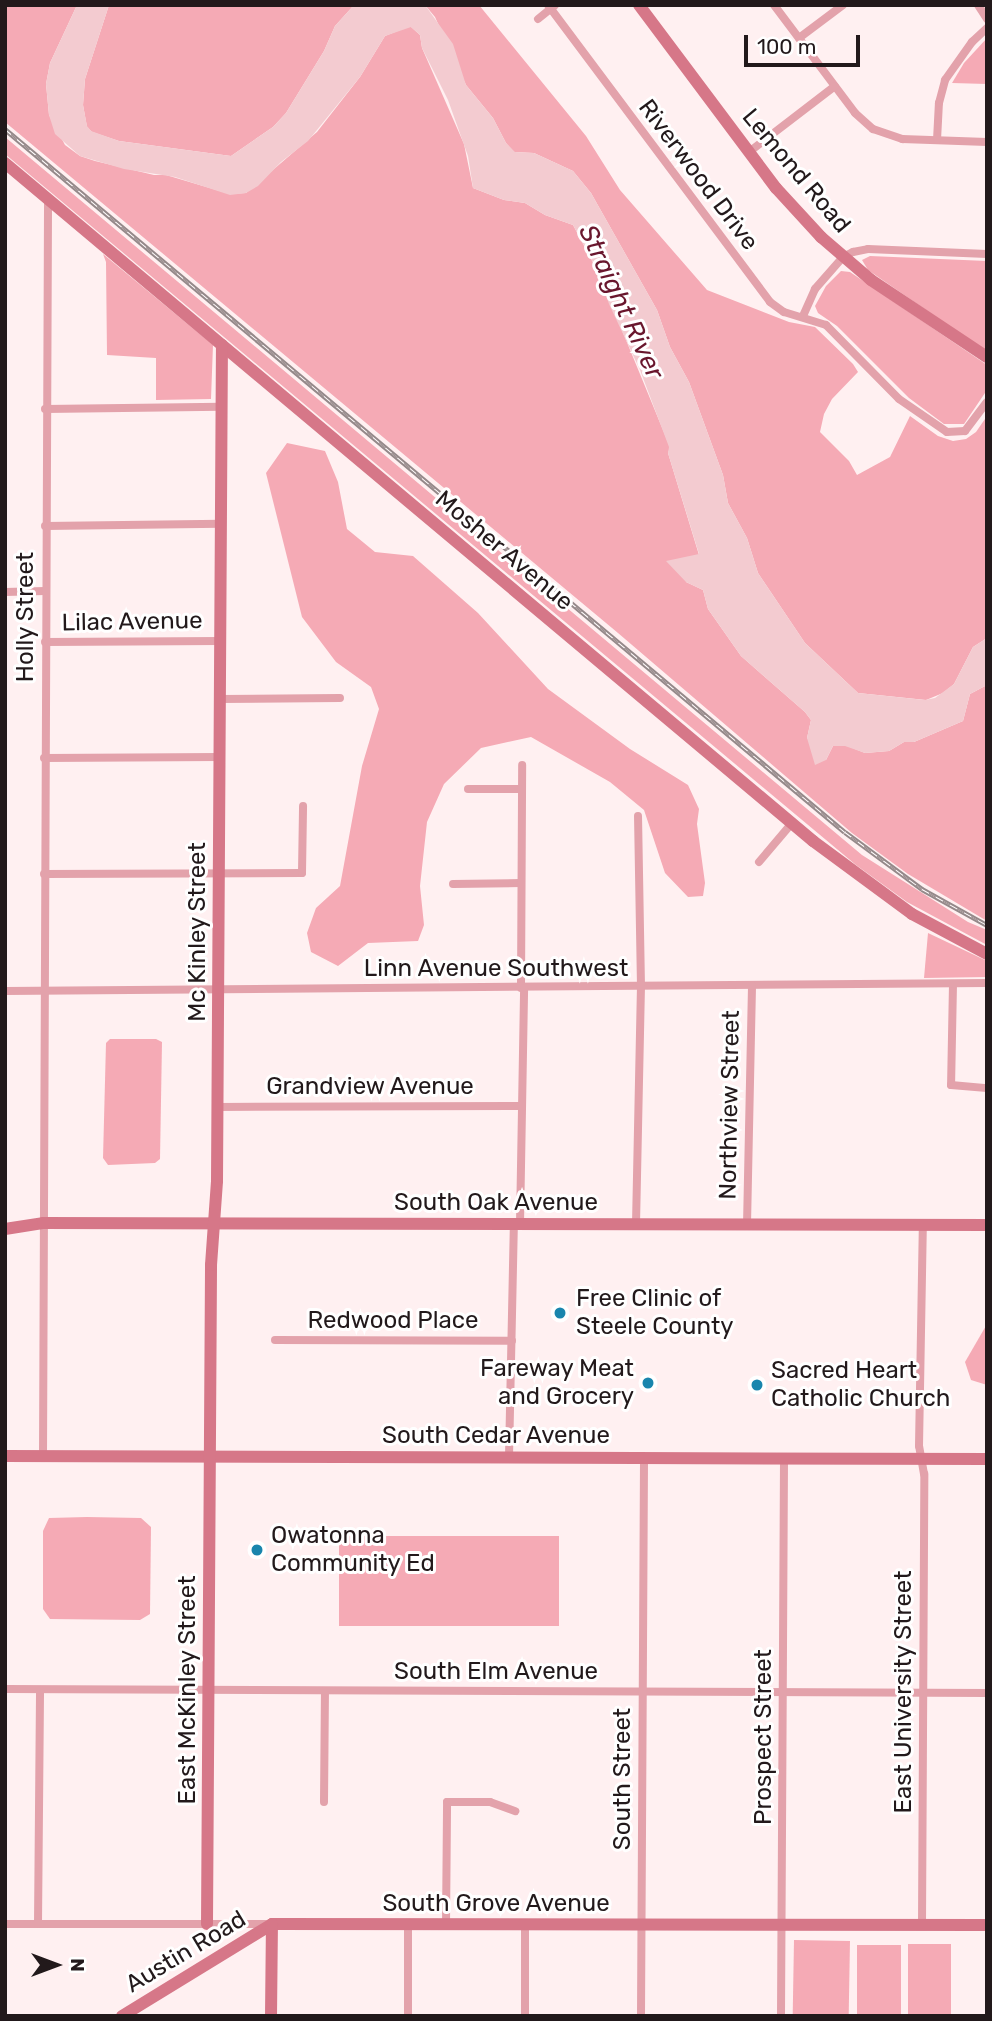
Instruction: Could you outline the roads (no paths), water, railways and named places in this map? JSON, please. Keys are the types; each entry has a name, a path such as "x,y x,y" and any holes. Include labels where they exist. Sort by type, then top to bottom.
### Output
{"street":[{"path":"774,5 855,113 873,129 893,137 987,142"},
{"path":"799,38 843,5"},
{"path":"978,5 987,19"},
{"path":"538,19 551,6"},
{"name":"Riverwood Drive","path":"551,6 770,302 784,312 803,316 826,326 899,399 947,432 965,431 987,402"},
{"name":"Lemond Road","path":"645,7 749,152 798,213 843,257 886,290 987,357"},
{"path":"937,140 939,103 945,80 972,42 987,28"},
{"path":"749,152 835,86"},
{"name":"Mosher Avenue","path":"5,163 792,823 884,895 940,931 987,954"},
{"name":"Holly Street","path":"43,1456 48,199"},
{"path":"803,316 816,289 843,257 868,249 987,254"},
{"name":"Mc Kinley Street","path":"210,1456 211,1265 215,1223 218,1107 222,345"},
{"path":"46,409 221,407"},
{"path":"45,526 221,524"},
{"path":"5,592 45,591"},
{"name":"Lilac Avenue","path":"45,642 220,640"},
{"path":"220,699 340,698"},
{"path":"44,758 219,757"},
{"path":"509,1457 522,1106 522,765"},
{"path":"468,789 521,789"},
{"path":"44,874 302,873 303,806"},
{"path":"636,1224 641,987 638,816"},
{"path":"759,862 792,823"},
{"path":"453,884 521,883"},
{"path":"953,984 951,1085 987,1088"},
{"name":"Linn Avenue Southwest","path":"5,991 987,984"},
{"name":"Northview Street","path":"747,1225 752,986"},
{"name":"Grandview Avenue","path":"218,1107 522,1106"},
{"name":"South Oak Avenue","path":"5,1229 43,1223 987,1225"},
{"name":"East University Street","path":"922,1925 922,1459 919,1446 923,1225"},
{"name":"Redwood Place","path":"275,1340 512,1341"},
{"name":"South Cedar Avenue","path":"5,1455 987,1459"},
{"name":"East McKinley Street","path":"207,1924 210,1456"},
{"name":"South Street","path":"641,2016 644,1458"},
{"name":"Prospect Street","path":"781,2016 784,1458"},
{"name":"South Elm Avenue","path":"5,1689 987,1693"},
{"path":"38,1924 40,1690"},
{"path":"324,1802 325,1691"},
{"path":"446,1925 447,1802 490,1802 515,1811"},
{"name":"South Grove Avenue","path":"5,1924 987,1925"},
{"path":"271,2016 272,1924"},
{"name":"Austin Road","path":"122,2016 272,1924"},
{"path":"408,1925 408,2016"},
{"path":"524,2016 525,1925"}],"water":[{"name":"Straight River","path":"77,5 109,5 85,79 83,105 87,126 91,131 119,141 231,156 273,127 286,113 324,51 335,26 354,5 425,5 453,44 466,85 493,118 506,143 515,152 534,153 573,171 591,193 657,310 670,347 689,382 723,475 728,503 747,538 758,573 805,643 858,693 925,700 935,698 954,684 973,647 987,638 987,685 970,694 963,721 914,742 904,742 889,751 865,753 845,746 833,746 826,760 815,765 807,738 811,720 741,656 708,609 703,590 686,582 666,561 699,554 668,453 669,447 640,370 609,304 598,272 573,225 545,215 525,203 504,200 473,188 468,156 448,100 422,48 420,35 411,27 385,36 360,77 308,141 281,162 258,186 246,193 230,195 175,177 124,169 80,156 55,134 49,115 46,84 50,63"}],"railway":[{"path":"5,129 845,832 922,889 987,925"}],"place":[{"name":"Free Clinic of Steele County","path":"560,1313"},
{"name":"Fareway Meat and Grocery","path":"648,1383"},
{"name":"Sacred Heart Catholic Church","path":"757,1385"},
{"name":"Owatonna Community Ed","path":"257,1550"}]}
